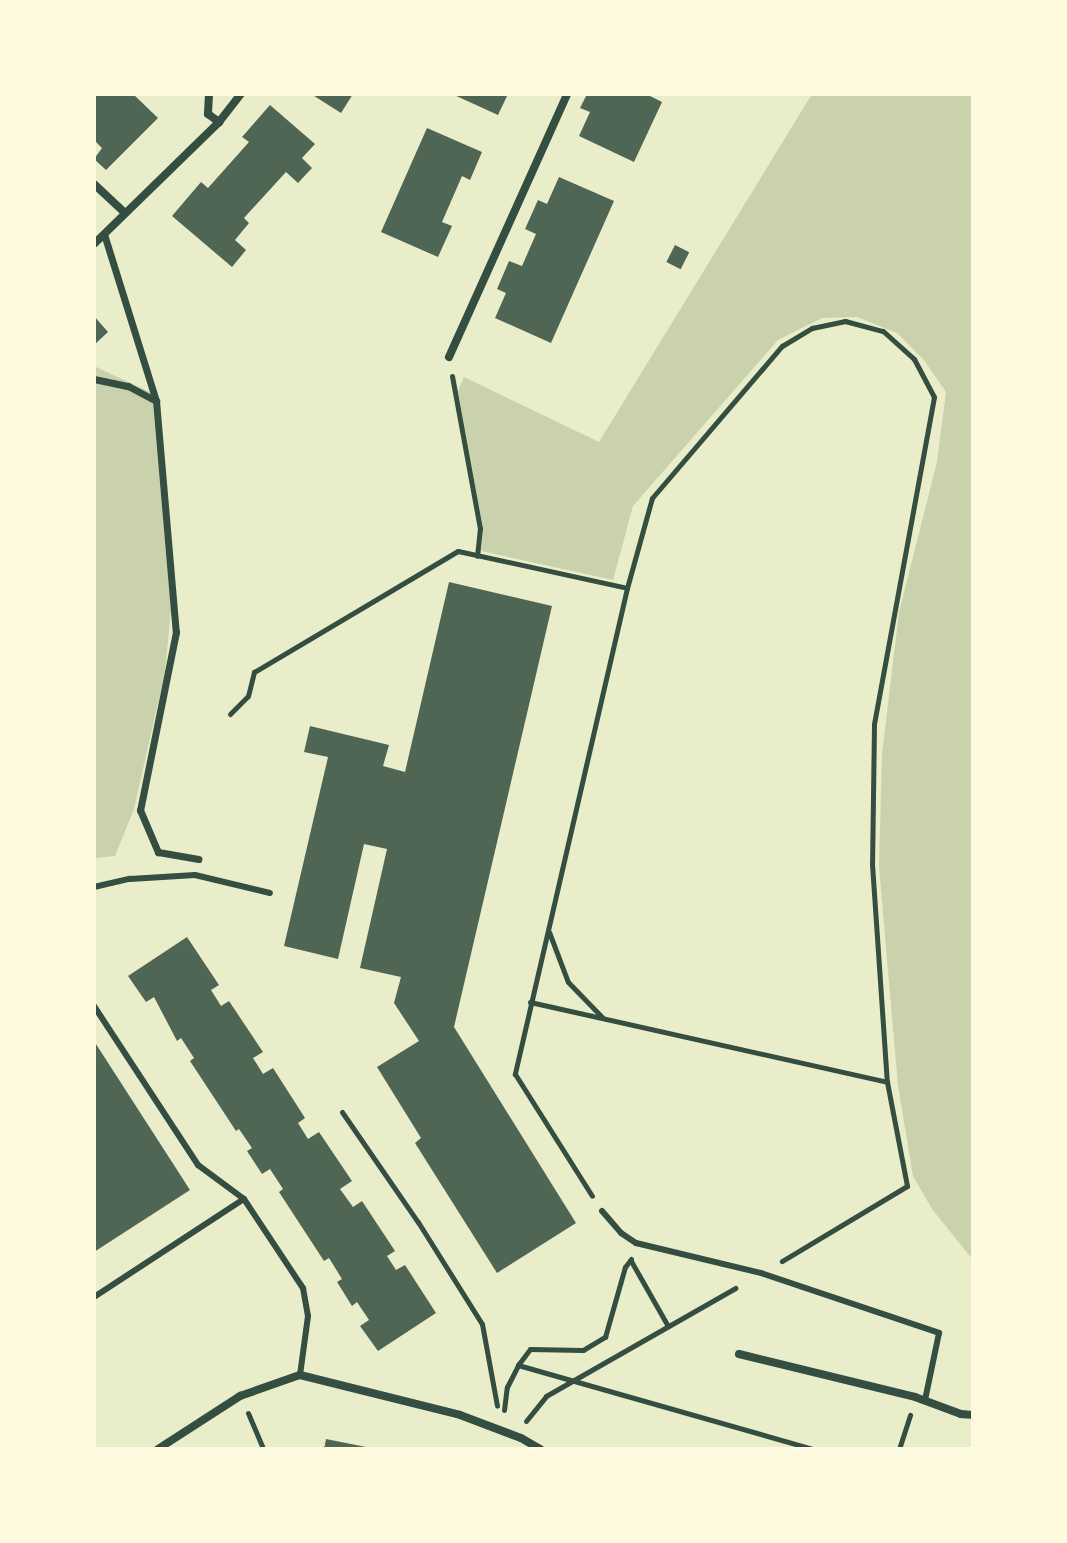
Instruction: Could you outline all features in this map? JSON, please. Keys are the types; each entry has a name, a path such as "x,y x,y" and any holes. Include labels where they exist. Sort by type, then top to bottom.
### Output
{"street":[{"path":"209,94 208,114 219,122"},
{"path":"94,244 219,122 241,94"},
{"path":"449,357 567,94"},
{"path":"94,184 125,213"},
{"path":"104,234 156,401 176,632 140,810 158,852 198,859"},
{"path":"94,379 128,386 156,401"},
{"path":"739,1354 915,1397 961,1414 973,1415"},
{"path":"158,1449 240,1396 300,1375 445,1411 521,1438 540,1449"}],"lane":[{"path":"94,887 130,879 195,875 270,893"},
{"path":"94,1006 198,1165 244,1199 303,1288 308,1316 300,1375"},
{"path":"94,1297 244,1199"},
{"path":"602,1211 621,1233 636,1243 761,1273 939,1333 925,1400"}],"path":[{"path":"521,1438 536,1405 575,1379 907,1186 887,1082 872,864 874,725 934,397 914,359 883,331 845,321 812,328 782,346 652,498 627,588 515,1074 602,1211"},
{"path":"449,357 480,528 477,556"},
{"path":"230,714 248,696 254,672 458,551 627,588"},
{"path":"549,931 568,982 603,1018"},
{"path":"530,1002 887,1082"},
{"path":"342,1112 418,1222 482,1324 489,1349 493,1400 504,1411"},
{"path":"501,1431 507,1387 530,1349 583,1350 605,1337 625,1267 636,1243"},
{"path":"630,1260 668,1326"},
{"path":"518,1365 812,1449"},
{"path":"240,1396 263,1449"},
{"path":"899,1449 915,1397"}],"green space":[{"path":"812,94 973,94 973,1260 932,1209 913,1176 898,1086 879,867 882,754 899,612 937,462 946,392 924,360 897,333 857,317 822,318 778,340 633,506 613,580 481,551 483,528 458,391 464,377 599,442"},
{"path":"94,366 152,393 171,609 165,672 134,809 115,856 94,858"}],"building":[{"path":"94,94 133,94 158,118 106,170 94,159 102,148 96,142 94,144"},
{"path":"311,94 353,94 341,113"},
{"path":"452,94 508,94 498,115"},
{"path":"587,94 646,94 662,102 634,162 579,136 590,112 580,108"},
{"path":"270,105 315,144 302,158 312,168 298,183 286,172 244,218 249,223 235,240 246,250 232,267 172,216 201,182 208,188 249,142 242,137"},
{"path":"427,128 482,152 470,180 462,176 442,222 452,226 438,257 381,232"},
{"path":"559,177 614,201 551,343 495,318 506,293 497,289 509,261 522,266 536,234 525,229 538,200 547,204"},
{"path":"675,245 689,252 681,269 666,262"},
{"path":"94,316 108,332 94,345"},
{"path":"449,582 552,606 454,1027 576,1223 497,1273 415,1143 421,1138 377,1067 419,1041 394,1003 401,977 360,968 387,849 364,844 338,959 284,946 328,757 304,752 310,726 389,745 383,766 405,772"},
{"path":"187,937 219,985 211,990 221,1006 229,1001 263,1052 253,1058 263,1074 273,1068 305,1118 298,1123 308,1139 319,1132 352,1181 340,1189 353,1207 362,1201 395,1251 387,1256 396,1270 405,1265 436,1313 378,1351 360,1326 369,1320 357,1302 352,1306 337,1282 342,1279 329,1258 324,1261 279,1192 283,1189 270,1169 262,1174 247,1151 252,1148 239,1129 236,1131 190,1061 194,1058 181,1038 177,1041 154,997 146,1002 128,976"},
{"path":"94,1041 190,1190 94,1252"},
{"path":"326,1439 371,1448 324,1449"}]}
